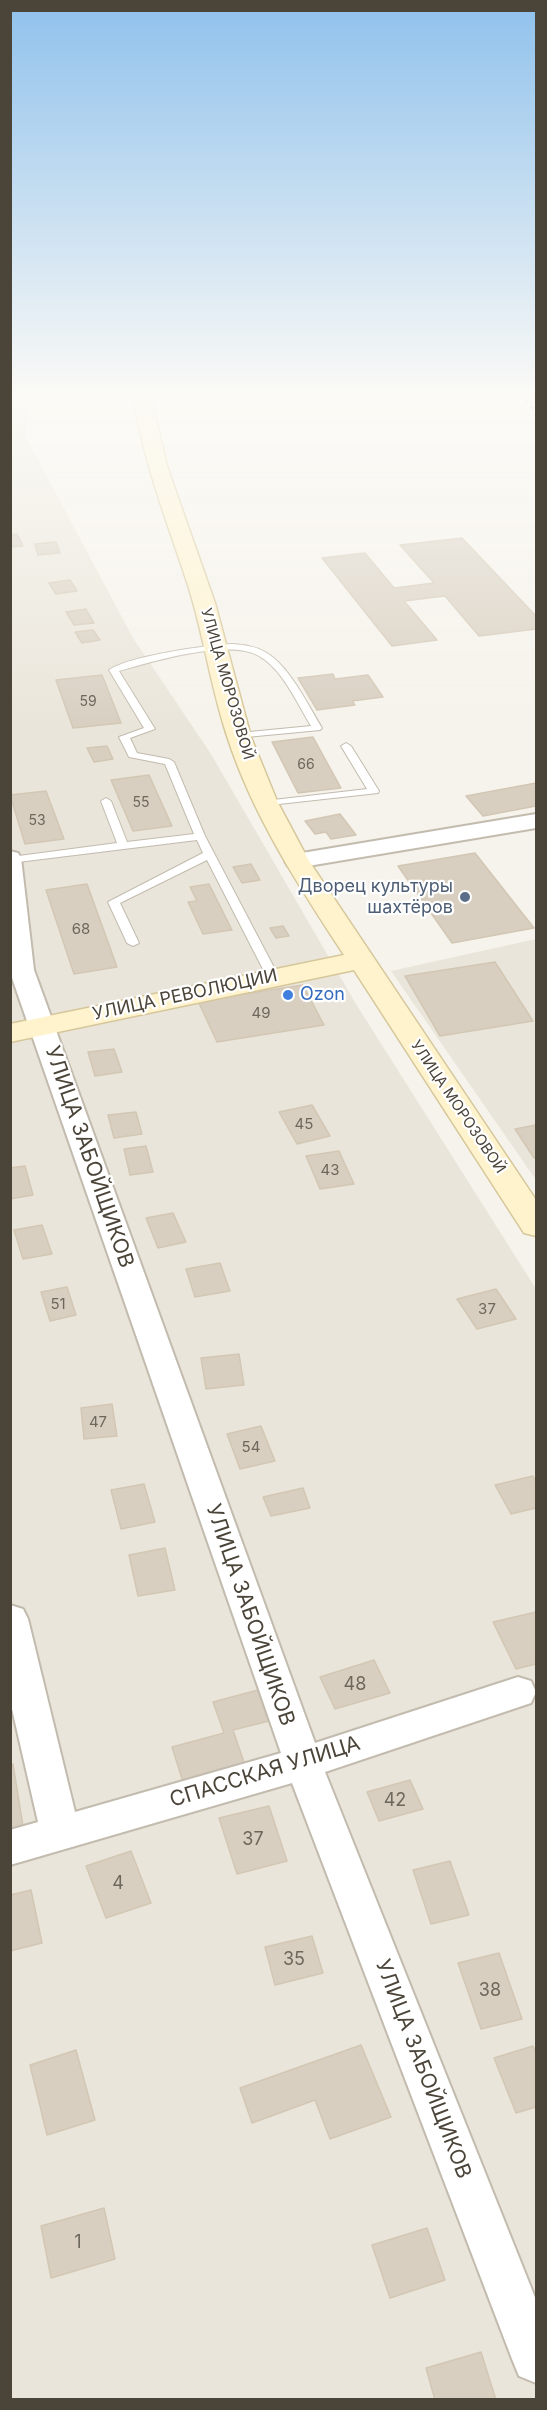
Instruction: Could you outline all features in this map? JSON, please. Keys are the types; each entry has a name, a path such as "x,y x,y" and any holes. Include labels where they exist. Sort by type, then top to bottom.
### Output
{"main road":[{"name":"УЛИЦА МОРОЗОВОЙ","path":"171,505 216,648 239,736 265,804 297,861 360,960 537,1225"},
{"name":"УЛИЦА РЕВОЛЮЦИИ","path":"26,1029 360,960"}],"street":[{"path":"297,861 537,821"},
{"name":"УЛИЦА ЗАБОЙЩИКОВ","path":"11,859 26,1029 303,1763 537,2359"},
{"path":"10,1619 60,1832"},
{"name":"СПАССКАЯ УЛИЦА","path":"10,1848 303,1763 518,1692"}],"lane":[{"path":"239,736 317,728 282,671 260,652 242,648 216,648 163,656 114,670 150,729 124,737 133,755 169,762 200,836 273,977"},
{"path":"265,804 374,791 346,746"},
{"path":"106,801 123,845"},
{"path":"11,859 200,836"},
{"path":"133,943 114,902 210,854"}],"shaded area":[{"path":"10,505 62,505 133,638 211,754 356,1004 536,1289 536,2399 11,2400"},
{"path":"536,939 536,1180 391,971"}],"building":[{"path":"17,534 23,546 10,547 10,535"},
{"path":"462,538 536,616 536,629 479,636 445,596 404,601 437,640 392,646 322,558 365,553 394,588 434,583 400,545"},
{"path":"56,542 60,553 38,555 35,544"},
{"path":"70,580 77,591 56,594 49,583"},
{"path":"86,609 94,623 74,625 66,612"},
{"path":"93,630 100,640 82,643 75,632"},
{"path":"333,674 335,679 368,675 383,697 352,701 355,705 317,710 298,678"},
{"path":"102,675 121,723 73,728 56,680"},
{"path":"313,737 341,788 298,793 272,742"},
{"path":"107,746 113,759 94,762 87,748"},
{"path":"149,775 172,826 133,831 111,780"},
{"path":"536,783 536,806 483,816 466,796"},
{"path":"46,791 64,839 25,844 10,795"},
{"path":"340,814 356,835 331,839 326,832 315,834 305,821"},
{"name":"Дворец культуры шахтёров","path":"475,853 534,928 452,943 398,866"},
{"path":"251,864 260,880 242,883 233,867"},
{"path":"87,884 117,967 74,974 46,890"},
{"path":"209,884 232,930 203,934 188,902 197,901 190,887"},
{"path":"283,926 289,936 276,938 270,928"},
{"path":"495,962 533,1021 440,1036 405,976"},
{"path":"303,985 324,1025 217,1042 198,1001"},
{"path":"114,1049 122,1072 95,1076 88,1052"},
{"path":"312,1105 330,1136 297,1144 279,1112"},
{"path":"136,1112 142,1134 114,1138 108,1115"},
{"path":"536,1125 536,1157 534,1158 515,1129"},
{"path":"146,1146 153,1172 130,1175 124,1149"},
{"path":"339,1151 354,1184 320,1189 306,1156"},
{"path":"25,1166 33,1195 10,1199 10,1168"},
{"path":"173,1213 186,1242 158,1248 146,1218"},
{"path":"42,1225 52,1254 23,1259 14,1230"},
{"path":"220,1263 230,1291 195,1297 186,1269"},
{"path":"67,1287 76,1315 50,1321 41,1292"},
{"path":"496,1289 516,1319 477,1329 457,1299"},
{"path":"239,1354 244,1385 206,1389 201,1358"},
{"path":"112,1404 117,1436 84,1439 81,1408"},
{"path":"261,1426 275,1461 240,1469 227,1434"},
{"path":"533,1476 536,1482 536,1508 511,1514 495,1485"},
{"path":"144,1484 155,1522 121,1529 111,1490"},
{"path":"303,1488 310,1508 271,1516 263,1497"},
{"path":"165,1548 175,1590 138,1596 129,1555"},
{"path":"536,1612 536,1664 516,1669 493,1622"},
{"path":"374,1660 390,1693 335,1709 320,1677"},
{"path":"258,1690 269,1721 233,1730 246,1768 184,1785 172,1747 224,1733 213,1702"},
{"path":"13,1764 23,1826 10,1829 10,1765"},
{"path":"410,1780 423,1809 379,1821 367,1792"},
{"path":"269,1806 287,1861 237,1874 219,1818"},
{"path":"131,1851 151,1903 106,1918 86,1866"},
{"path":"450,1861 469,1915 431,1924 413,1870"},
{"path":"31,1890 42,1943 10,1951 10,1895"},
{"path":"312,1936 323,1973 275,1985 265,1947"},
{"path":"499,1953 522,2019 481,2029 458,1963"},
{"path":"361,2045 391,2117 330,2139 315,2100 252,2123 240,2088"},
{"path":"533,2046 536,2053 536,2107 516,2113 494,2058"},
{"path":"76,2050 95,2120 47,2135 30,2065"},
{"path":"104,2208 115,2259 51,2278 41,2226"},
{"path":"427,2228 445,2280 390,2298 372,2245"},
{"path":"481,2352 496,2400 435,2400 426,2368"}],"place":[{"name":"Дворец культуры шахтёров","path":"465,897"},
{"name":"Ozon","path":"288,995"}]}
